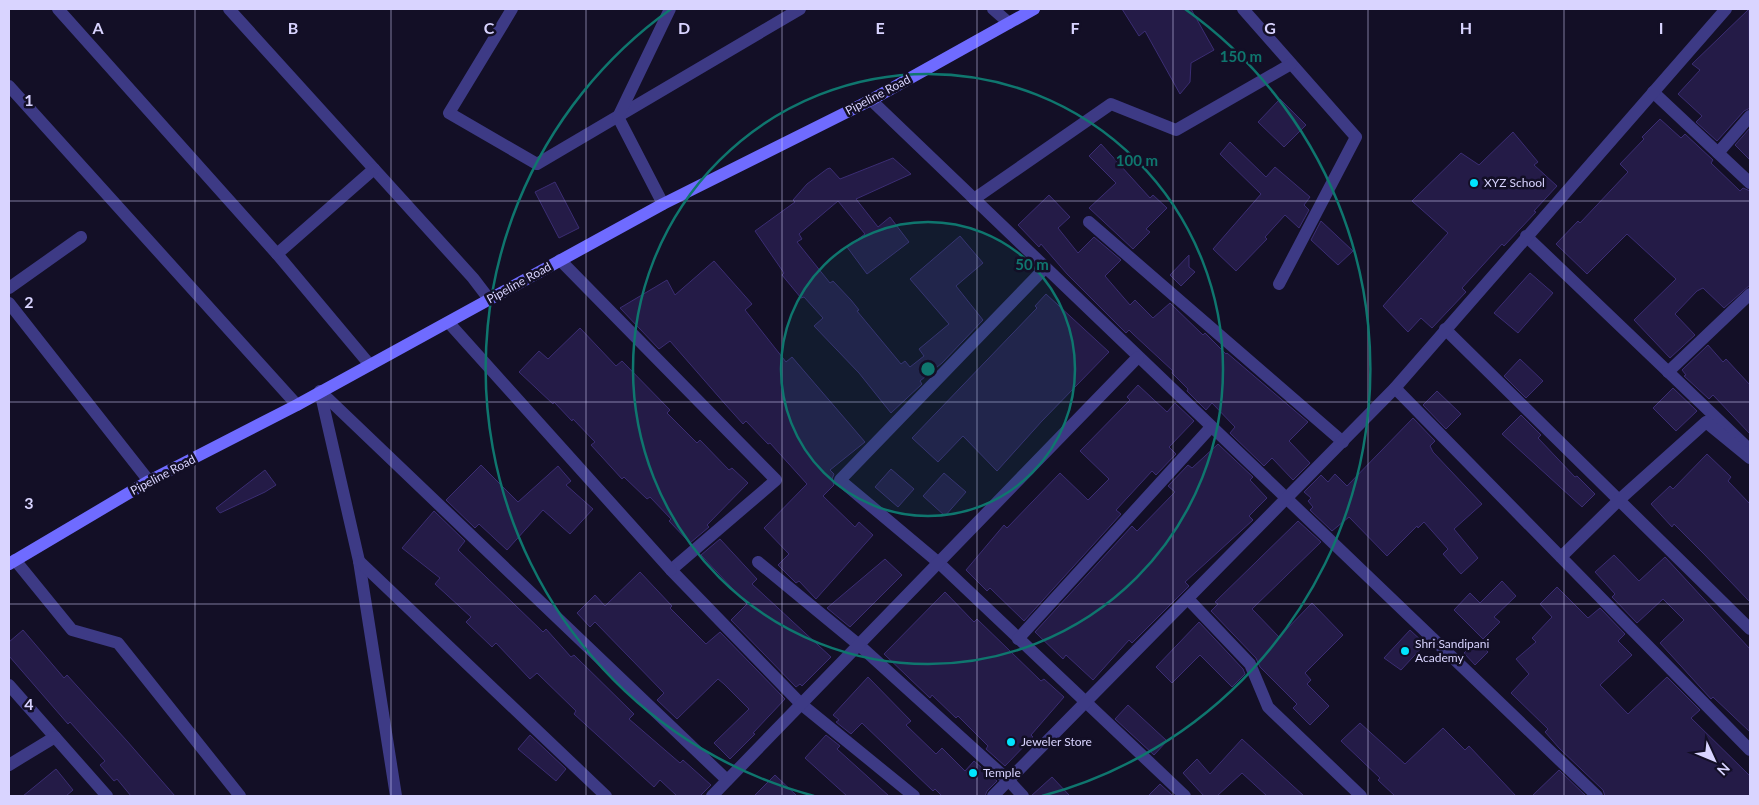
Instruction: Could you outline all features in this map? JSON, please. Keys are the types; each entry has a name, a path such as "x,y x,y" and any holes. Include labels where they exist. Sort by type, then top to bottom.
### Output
{"main road":[{"name":"Pipeline Road","path":"12,562 149,481 297,405 664,204 871,100 1034,9"}],"street":[{"path":"58,9 277,254 370,365"},
{"path":"229,9 473,278 489,299"},
{"path":"512,9 448,113 537,164 800,9"},
{"path":"618,117 670,9"},
{"path":"993,9 1009,23"},
{"path":"1243,9 1356,137 1279,284"},
{"path":"993,796 1395,388 1726,9"},
{"path":"974,199 1111,104 1176,130 1291,64"},
{"path":"9,86 297,405"},
{"path":"1653,92 1750,184"},
{"path":"871,100 1597,796"},
{"path":"1718,153 1750,116"},
{"path":"618,117 664,204"},
{"path":"277,254 374,169"},
{"path":"1089,222 1342,442"},
{"path":"1526,236 1750,450"},
{"path":"9,288 81,237"},
{"path":"560,260 776,480 672,570"},
{"path":"1045,268 840,480 939,563 1185,796"},
{"path":"1668,372 1750,294"},
{"path":"9,303 149,481"},
{"path":"448,323 672,570 801,704 914,796"},
{"path":"1445,329 1750,629"},
{"path":"712,796 1138,357"},
{"path":"1395,388 1750,750"},
{"path":"320,391 359,561 396,796"},
{"path":"320,391 727,780"},
{"path":"1561,558 1619,500 1706,422 1750,458"},
{"path":"1018,639 1211,427"},
{"path":"359,561 606,796"},
{"path":"12,562 72,630 118,643 240,796"},
{"path":"758,562 858,645 1009,781 1023,796"},
{"path":"1188,599 1250,664 1268,707 1361,796"},
{"path":"9,684 107,796"},
{"path":"9,765 55,737"}],"building":[{"path":"1122,9 1191,9 1214,50 1191,63 1190,82 1180,94 1145,31 1139,36"},
{"path":"1749,9 1750,108 1744,111 1717,141 1696,122 1702,116 1678,94 1700,70 1692,64"},
{"path":"1280,99 1306,125 1284,147 1258,122"},
{"path":"1660,119 1681,138 1685,134 1713,160 1711,163 1740,191 1743,188 1750,191 1750,285 1724,308 1703,288 1697,291 1675,314 1695,335 1670,358 1634,320 1676,279 1627,234 1587,274 1556,244 1578,221 1580,223 1628,172 1620,164"},
{"path":"1750,128 1750,160 1735,145"},
{"path":"1513,132 1538,162 1534,165 1557,186 1534,211 1536,212 1504,246 1502,244 1462,288 1466,292 1432,328 1421,318 1408,332 1383,306 1448,233 1412,201 1461,153 1479,165"},
{"path":"1230,142 1266,177 1275,167 1310,197 1304,205 1309,210 1299,228 1285,215 1265,237 1267,239 1236,271 1213,249 1261,194 1220,154"},
{"path":"1101,144 1150,198 1153,195 1167,208 1146,229 1150,232 1133,249 1089,208 1116,183 1089,156"},
{"path":"893,158 911,174 856,199 878,227 890,217 909,242 867,274 847,247 865,234 838,201 799,234 802,239 797,242 830,283 833,281 851,300 859,310 857,311 901,364 905,361 910,367 924,356 919,349 949,324 910,279 960,236 983,263 956,286 983,320 942,363 920,381 922,384 891,413 859,373 814,326 823,318 804,297 801,298 782,275 784,273 755,231 795,202 793,200 807,184 827,169 830,168 840,179"},
{"path":"555,182 579,228 559,238 535,192"},
{"path":"1049,195 1070,217 1058,228 1078,253 1094,237 1121,260 1105,276 1130,305 1135,300 1153,318 1170,303 1203,335 1205,333 1226,354 1308,422 1289,441 1310,463 1293,480 1272,458 1264,466 1230,433 1235,427 1212,403 1206,410 1187,391 1188,389 1172,373 1173,371 1129,330 1126,333 1067,274 1041,244 1039,247 1018,225"},
{"path":"1321,221 1353,251 1338,265 1311,240"},
{"path":"1189,255 1189,267 1195,272 1181,286 1170,275"},
{"path":"714,261 752,304 745,310 786,362 792,357 865,442 830,470 834,474 832,479 834,485 823,496 855,527 859,522 873,535 816,599 799,581 796,583 778,565 789,554 764,528 807,484 770,443 768,444 746,421 743,424 670,341 659,349 620,308 667,280 675,295"},
{"path":"1530,273 1553,293 1518,333 1494,313"},
{"path":"1046,294 1109,352 997,471 963,436 938,462 912,438 1037,308 1035,306"},
{"path":"580,328 616,366 622,361 670,410 667,413 697,443 700,440 729,470 732,468 748,483 707,525 709,527 690,543 650,497 647,499 624,477 622,479 591,445 595,442 573,419 572,421 554,402 553,404 519,372 539,351 548,359"},
{"path":"1708,345 1723,362 1726,359 1750,385 1750,434 1713,395 1709,399 1684,376 1686,375 1682,370"},
{"path":"1520,359 1543,381 1526,398 1504,376"},
{"path":"1138,385 1167,412 1175,403 1194,421 1169,447 1176,454 1156,475 1152,471 1116,510 1121,514 1024,621 990,588 987,591 966,570 1004,525 1007,528 1060,473 1088,500 1109,479 1080,451 1130,400 1127,397"},
{"path":"1673,388 1697,411 1676,431 1653,408"},
{"path":"1437,391 1461,414 1446,429 1423,405"},
{"path":"1521,415 1541,435 1538,438 1575,477 1577,476 1595,494 1582,507 1502,434"},
{"path":"1413,418 1435,441 1430,446 1433,452 1482,504 1454,529 1478,558 1461,574 1443,554 1448,549 1424,522 1418,528 1417,526 1387,556 1349,517 1332,531 1310,510 1313,507 1308,501 1311,498 1304,492 1321,475 1328,482 1335,474 1347,486"},
{"path":"1218,444 1253,477 1250,480 1267,498 1249,516 1253,520 1185,582 1189,586 1132,643 1129,640 1093,680 1066,655 1063,659 1035,632 1132,526 1137,531 1175,492 1168,486 1188,465 1192,468"},
{"path":"1707,454 1731,477 1728,481 1750,504 1750,602 1674,524 1672,527 1651,504 1670,486 1673,489"},
{"path":"481,465 518,502 558,466 571,481 566,485 593,509 570,534 543,510 507,550 479,524 475,528 446,500"},
{"path":"891,469 914,489 898,507 875,487"},
{"path":"265,470 276,485 220,513 216,508"},
{"path":"944,473 966,492 945,516 923,496"},
{"path":"434,511 465,541 458,550 543,632 546,629 571,657 574,655 634,714 629,719 680,763 683,760 711,785 700,796 677,796 660,780 654,787 574,714 576,711 537,673 530,679 496,643 492,647 466,622 471,617 435,584 440,578 402,548"},
{"path":"1298,521 1321,542 1252,609 1279,637 1312,603 1343,635 1305,673 1311,680 1307,684 1329,706 1310,725 1293,708 1297,704 1260,667 1256,658 1211,611 1218,604 1215,602"},
{"path":"720,539 757,579 752,584 831,657 802,686 800,684 796,687 731,620 747,604 701,555"},
{"path":"1614,555 1639,581 1665,557 1750,649 1750,732 1713,697 1711,699 1660,643 1684,620 1663,599 1637,623 1612,597 1615,594 1595,572"},
{"path":"885,559 902,575 850,627 827,608"},
{"path":"640,572 672,606 670,608 706,644 720,632 785,699 753,733 755,734 730,759 714,743 749,709 724,684 718,679 677,719 657,700 664,693 595,622 590,627 577,613 595,595 605,606"},
{"path":"1502,581 1516,596 1494,617 1500,622 1483,639 1454,610 1470,593 1480,603"},
{"path":"1557,587 1588,618 1600,608 1625,634 1618,641 1632,655 1600,685 1628,714 1667,677 1700,710 1691,718 1750,776 1750,796 1605,796 1603,790 1559,748 1545,732 1548,729 1511,693 1529,674 1516,659 1536,642 1532,638 1552,617 1540,604"},
{"path":"945,592 974,622 977,619 1041,681 1044,679 1064,697 1031,735 1033,737 1005,766 986,749 988,746 958,716 956,718 932,695 930,698 884,654"},
{"path":"1199,622 1243,669 1245,674 1232,687 1200,655 1172,683 1156,667"},
{"path":"23,630 64,678 67,675 175,796 131,796 117,779 114,781 100,765 105,761 70,722 68,724 9,656 9,642"},
{"name":"Shri Sandipani Academy","path":"1410,630 1425,644 1401,670 1384,658"},
{"path":"1477,640 1488,652 1475,665 1464,653"},
{"path":"868,677 911,721 906,725 936,754 942,748 965,771 974,761 997,781 987,791 985,796 942,796 935,789 933,791 862,723 851,734 836,722 839,720 833,715"},
{"path":"1128,705 1167,741 1154,755 1115,719"},
{"path":"1360,723 1405,764 1443,728 1465,750 1469,746 1516,796 1395,796 1378,780 1380,778 1341,741"},
{"path":"530,735 566,769 556,781 518,749"},
{"path":"826,735 840,746 837,749 889,796 847,796 805,758"},
{"path":"1242,739 1304,796 1267,796 1242,773 1217,796 1204,796 1183,773 1197,759 1210,774"},
{"path":"56,769 73,790 66,796 23,796"},
{"path":"1559,770 1586,796 1532,796"},
{"path":"775,775 797,796 754,796"},
{"path":"1052,777 1070,796 1031,796"},
{"path":"1160,784 1173,796 1148,796"}],"place":[{"name":"XYZ School","path":"1474,183"},
{"name":"Shri Sandipani Academy","path":"1405,651"},
{"name":"Jeweler Store","path":"1011,742"},
{"name":"Temple","path":"973,773"}]}
